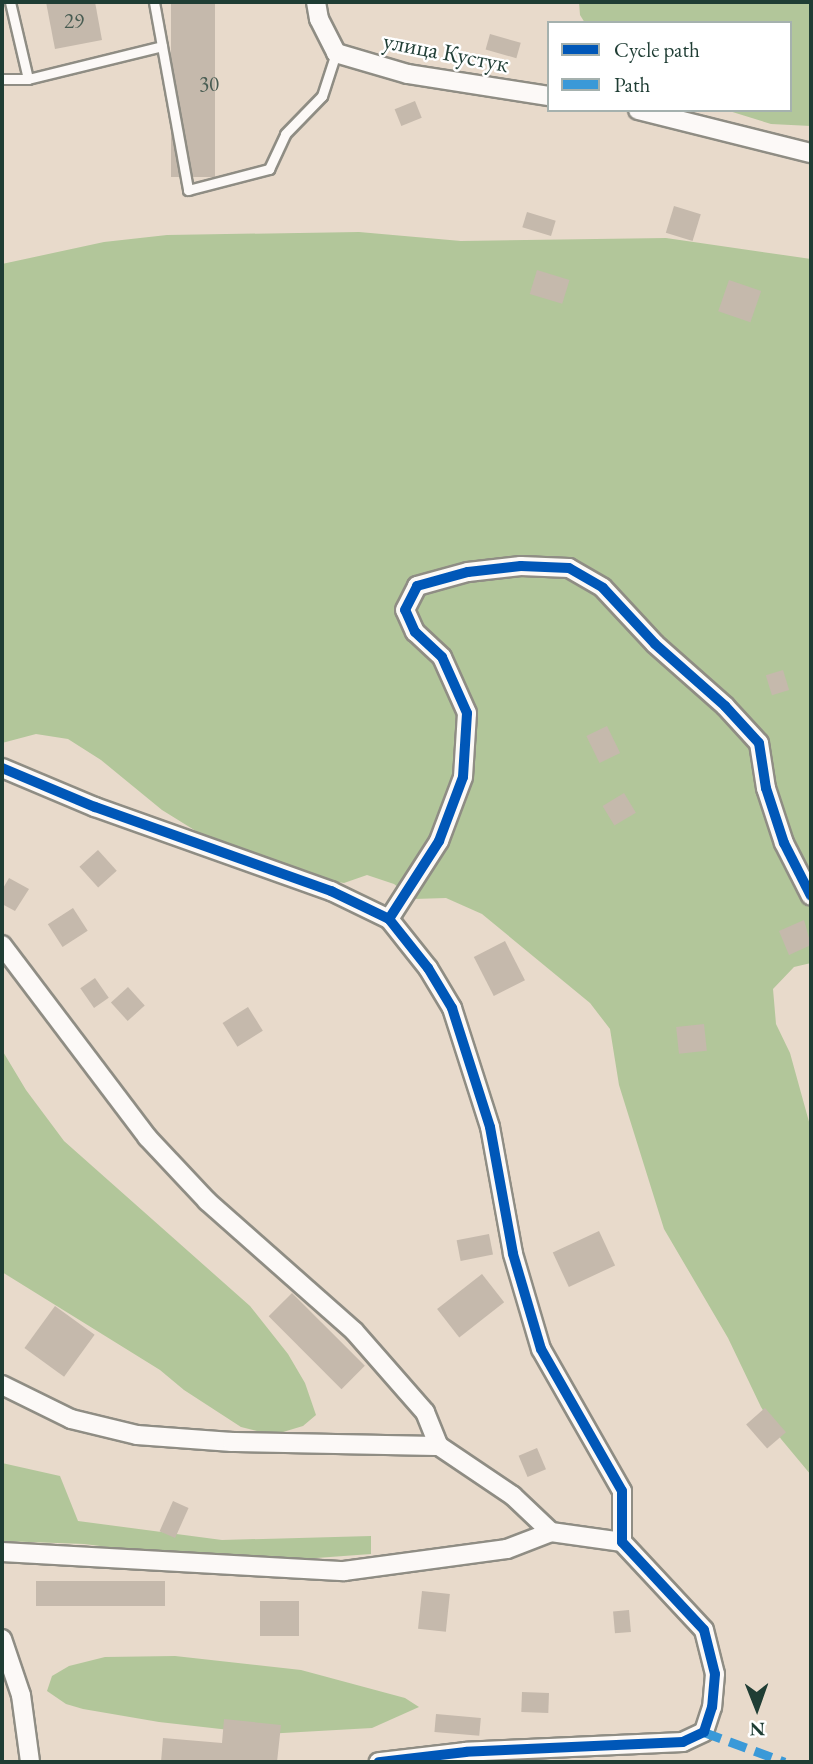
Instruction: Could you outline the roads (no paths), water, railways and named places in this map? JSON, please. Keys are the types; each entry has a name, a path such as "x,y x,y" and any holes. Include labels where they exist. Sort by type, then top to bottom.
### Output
{"street":[{"path":"316,2 319,19 336,53"},
{"name":"улица Кустук","path":"336,53 408,74 547,96"},
{"path":"646,112 811,153"},
{"path":"389,919 439,841 463,777 467,713 442,657 415,632 405,610 417,586 468,572 522,566 569,569 603,588 655,644 725,705 759,743 766,788 784,843 811,896"},
{"path":"2,768 95,807 331,891 389,919 428,968 452,1008 490,1127 513,1254 541,1349 622,1491 622,1542"},
{"path":"2,945 147,1138 207,1201 354,1331 425,1412 439,1447"},
{"path":"2,1385 71,1419 138,1435 232,1442 439,1447 513,1496 551,1532"},
{"path":"2,1552 344,1571 507,1549 551,1532 622,1542 704,1630 715,1674 712,1707 704,1732 683,1742 466,1752 379,1762"},
{"path":"2,1639 21,1695 30,1762"}],"lane":[{"path":"10,2 28,79"},
{"path":"154,2 188,190 269,169 285,134 323,96 336,53"},
{"path":"2,79 28,79 162,46"}]}
